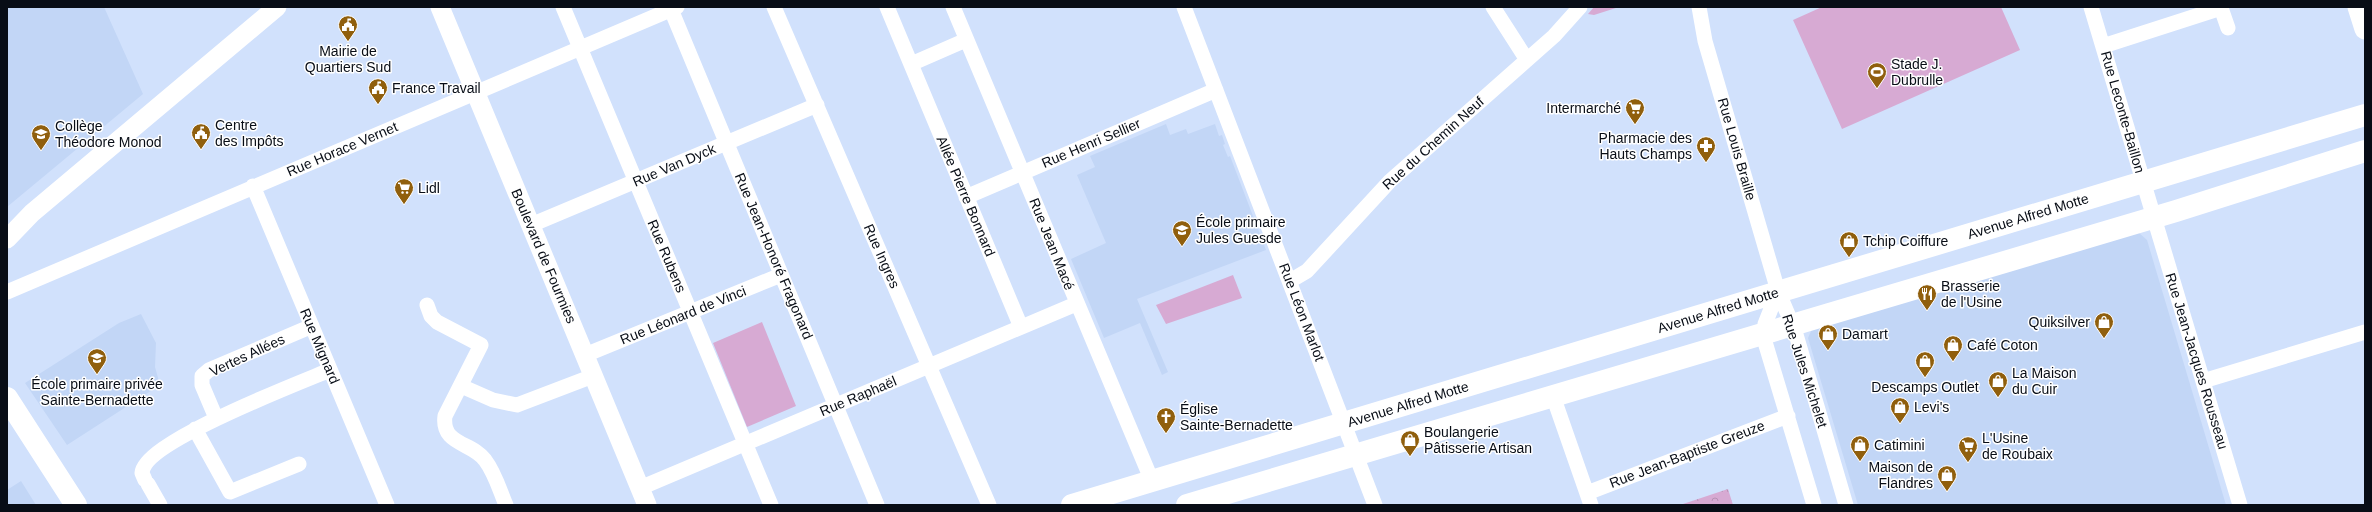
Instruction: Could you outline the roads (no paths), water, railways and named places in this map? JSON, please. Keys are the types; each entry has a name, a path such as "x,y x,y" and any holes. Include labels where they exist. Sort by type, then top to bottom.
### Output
{"main road":[{"path":"2358,7 2365,29"},
{"name":"Avenue Alfred Motte","path":"1072,505 1345,424 1778,291 2365,115"},
{"path":"1187,505 2154,217 2365,151"},
{"path":"7,398 76,505"},
{"path":"7,420 62,505"}],"street":[{"path":"7,230 32,213 277,7"},
{"name":"Boulevard de Fourmies","path":"440,7 644,496"},
{"name":"Rue Rubens","path":"562,7 771,505"},
{"name":"Rue Ingres","path":"774,7 989,505"},
{"name":"Allée Pierre Bonnard","path":"886,7 1021,327"},
{"name":"Rue Jean Macé","path":"953,7 1076,304 1152,481"},
{"name":"Rue Léon Marlot","path":"1184,7 1375,505"},
{"path":"1493,7 1527,60"},
{"name":"Rue du Chemin Neuf","path":"1290,281 1307,271 1398,173 1558,32 1580,7"},
{"name":"Rue Louis Braille","path":"1699,7 1705,41 1778,291"},
{"name":"Rue Leconte-Baillon","path":"2091,7 2154,217"},
{"name":"Rue Horace Vernet","path":"7,292 673,8"},
{"name":"Rue Jean-Honoré Fragonard","path":"673,8 781,275 877,505"},
{"path":"2103,46 2221,8 2228,28"},
{"path":"911,64 966,40"},
{"name":"Rue Henri Sellier","path":"966,196 1216,90"},
{"name":"Rue Van Dyck","path":"530,225 817,105"},
{"name":"Rue Mignard","path":"253,186 387,505"},
{"path":"7,239 32,213"},
{"name":"Rue Jean-Jacques Rousseau","path":"2154,217 2240,505"},
{"name":"Rue Léonard de Vinci","path":"585,355 781,275"},
{"name":"Rue Jules Michelet","path":"1778,291 1792,325 1846,505"},
{"name":"Rue Jules Michelet","path":"1778,291 1768,316 1764,334 1814,505"},
{"name":"Rue Raphaël","path":"644,496 746,444 1076,304"},
{"path":"427,305 434,320 481,345 445,416 446,433 455,441 475,451 485,460 506,505"},
{"name":"Vertes Allées","path":"216,418 202,386 202,376 209,370 312,326"},
{"path":"2203,381 2365,332"},
{"path":"156,504 142,473 146,462 195,429 216,418 330,370"},
{"path":"461,386 493,400 517,405 593,376"},
{"path":"1552,396 1589,499"},
{"name":"Rue Jean-Baptiste Greuze","path":"1589,499 1788,416"},
{"path":"195,429 230,492 299,464"}],"place":[{"name":"Mairie de Quartiers Sud","path":"348,42"},
{"name":"Stade J. Dubrulle","path":"1877,89"},
{"name":"France Travail","path":"378,105"},
{"name":"Intermarché","path":"1635,125"},
{"name":"Centre des Impôts","path":"201,150"},
{"name":"Collège Théodore Monod","path":"41,151"},
{"name":"Pharmacie des Hauts Champs","path":"1706,163"},
{"name":"Lidl","path":"404,205"},
{"name":"École primaire Jules Guesde","path":"1182,247"},
{"name":"Tchip Coiffure","path":"1849,258"},
{"name":"Brasserie de l'Usine","path":"1927,311"},
{"name":"Quiksilver","path":"2104,339"},
{"name":"Damart","path":"1828,351"},
{"name":"Café Coton","path":"1953,362"},
{"name":"École primaire privée Sainte-Bernadette","path":"97,375"},
{"name":"Descamps Outlet","path":"1925,378"},
{"name":"La Maison du Cuir","path":"1998,398"},
{"name":"Levi's","path":"1900,424"},
{"name":"Église Sainte-Bernadette","path":"1166,434"},
{"name":"Boulangerie Pâtisserie Artisan","path":"1410,457"},
{"name":"Catimini","path":"1860,462"},
{"name":"L'Usine de Roubaix","path":"1968,463"},
{"name":"Maison de Flandres","path":"1947,492"}]}
